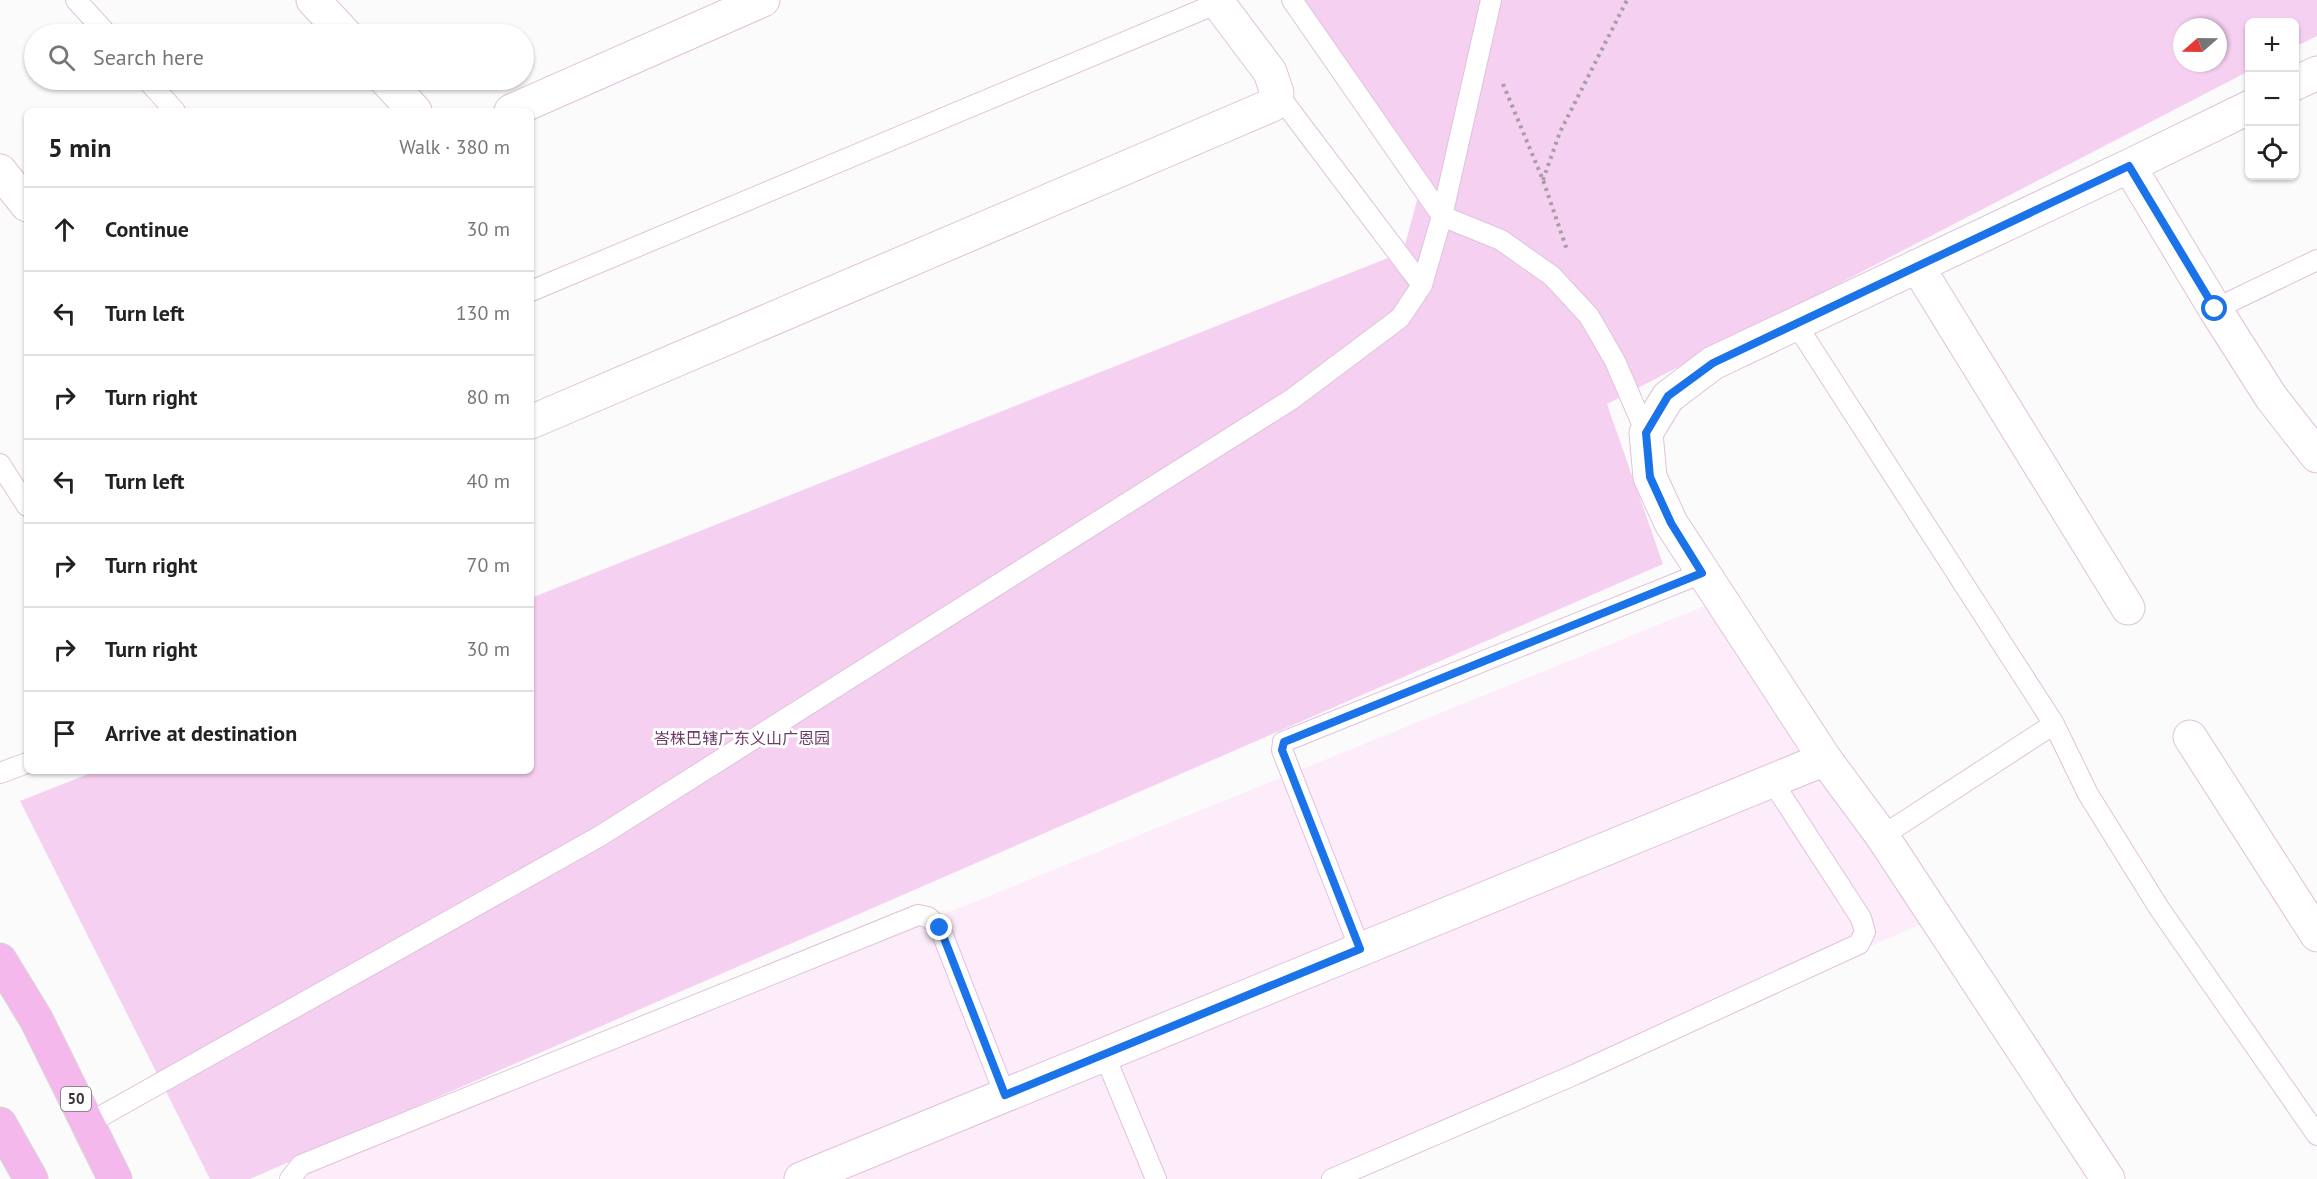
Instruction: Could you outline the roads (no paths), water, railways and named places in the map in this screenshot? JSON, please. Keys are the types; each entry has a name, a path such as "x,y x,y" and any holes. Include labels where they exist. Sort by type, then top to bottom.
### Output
{"highway":[{"name":"50","path":"0,960 36,1019 115,1179"},
{"path":"0,992 18,1002 36,1019"},
{"path":"0,1124 31,1179"}],"street":[{"path":"313,0 336,24"},
{"path":"518,108 763,0"},
{"path":"534,421 1272,105 1277,93 1270,72 1217,2"},
{"path":"2299,82 2317,73"},
{"path":"395,90 412,108"},
{"path":"2108,1179 1882,836 1825,759 1671,523 1650,477 1646,433 1668,396 1713,363 2245,109"},
{"path":"2129,166 2271,397 2317,456"},
{"path":"1917,266 2128,608"},
{"path":"2190,737 2317,935"},
{"path":"801,1179 1825,759"}],"lane":[{"path":"76,0 97,24"},
{"path":"1292,0 1442,216 1502,240 1552,276 1589,316 1615,361 1646,433"},
{"path":"89,1123 620,824 1292,399 1400,318 1422,285 1442,216 1491,0"},
{"path":"534,290 1217,2"},
{"path":"156,90 172,108"},
{"path":"1277,93 1422,285"},
{"path":"2215,309 2317,260"},
{"path":"1796,324 2054,724 2088,794 2150,894 2317,1135"},
{"path":"0,464 24,501"},
{"path":"1360,949 1282,750 1284,742 1702,573"},
{"path":"1882,836 2054,724"},
{"path":"0,773 24,764"},
{"path":"1332,1179 1576,1074 1859,944 1865,932 1862,918 1772,780"},
{"path":"290,1179 301,1165 918,915 928,917 940,928 1005,1095"},
{"path":"1104,1054 1156,1179"}],"park label":[{"name":"峇株巴辖广东义山广恩园","path":"742,738"}]}
